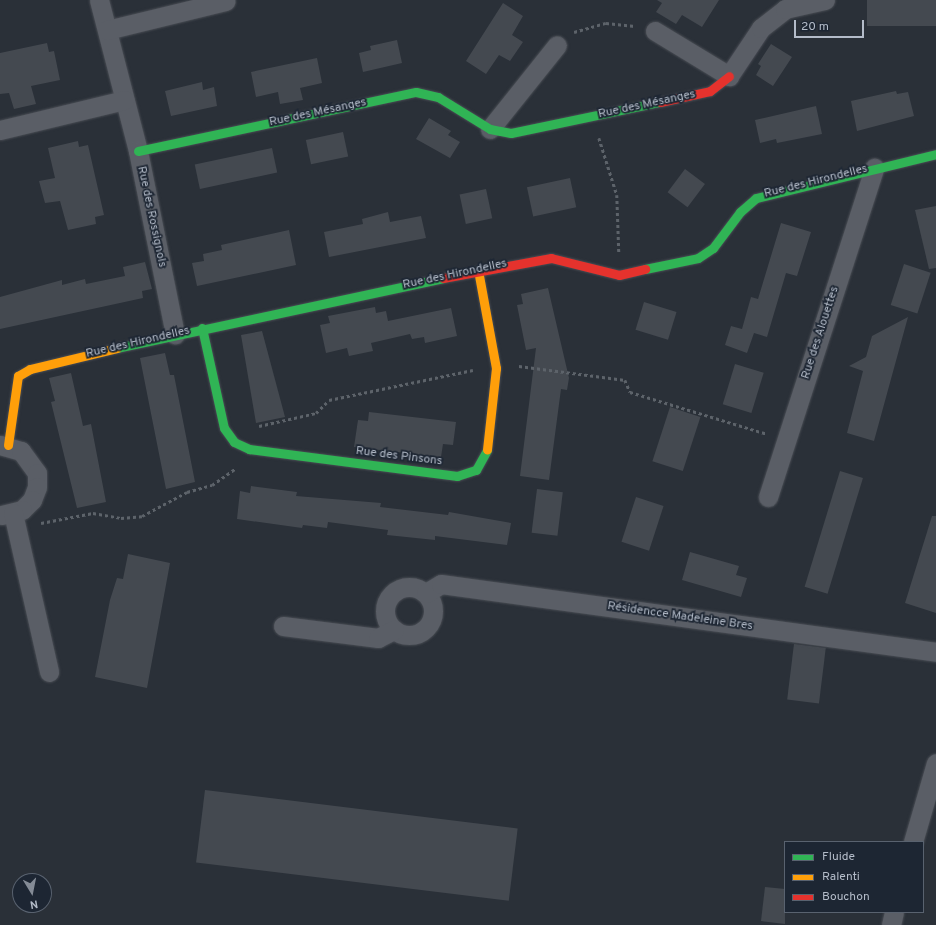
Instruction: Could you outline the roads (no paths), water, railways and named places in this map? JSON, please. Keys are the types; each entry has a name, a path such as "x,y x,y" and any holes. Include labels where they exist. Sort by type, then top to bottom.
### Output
{"street":[{"name":"Rue des Rossignols","path":"99,0 138,151 175,334"},
{"name":"Rue des Mésanges","path":"138,151 416,92 438,97 490,129 511,133 710,91 729,76 761,28 785,9 825,0"},
{"path":"107,30 226,1"},
{"path":"655,31 729,76"},
{"path":"490,129 557,45"},
{"path":"0,130 124,100"},
{"name":"Rue des Hirondelles","path":"10,519 32,500 37,473 31,460 4,446 13,393 18,376 30,369 202,328 478,270 551,258 619,275 698,258 712,248 740,212 756,198 936,154"},
{"name":"Rue des Alouettes","path":"768,497 874,168"},
{"name":"Rue des Pinsons","path":"202,328 224,428 234,442 249,450 457,476 476,470 486,457 496,368 478,270"},
{"path":"10,519 49,672"},
{"name":"Résidencce Madeleine Bres","path":"426,593 441,584 936,652"},
{"path":"282,626 378,638 394,630 411,635 427,627 434,611 426,593 407,586 389,597 385,614 394,630"},
{"path":"913,841 936,763"},
{"path":"891,925 894,913"}]}
